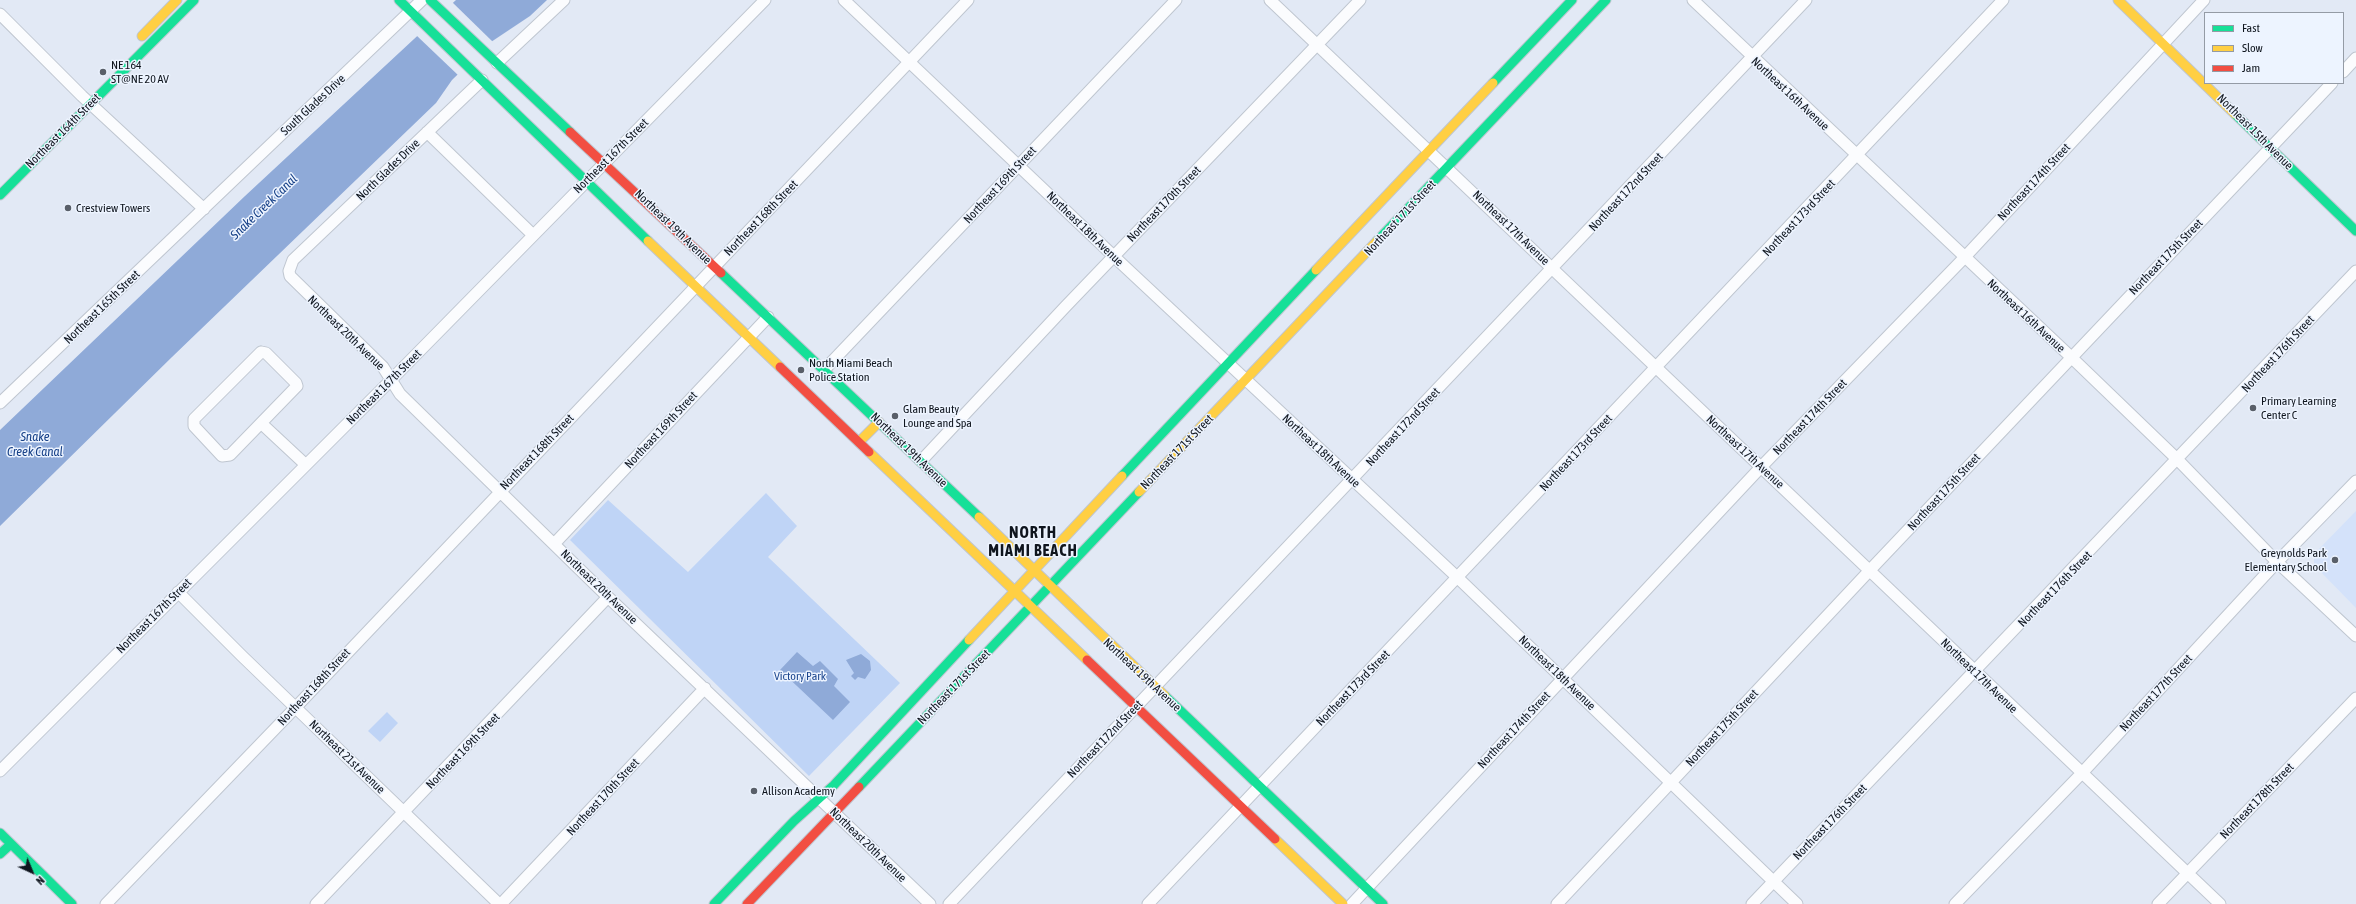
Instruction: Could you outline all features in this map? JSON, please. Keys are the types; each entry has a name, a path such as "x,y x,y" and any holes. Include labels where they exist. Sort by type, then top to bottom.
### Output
{"street":[{"path":"137,41 177,0"},
{"name":"Northeast 164th Street","path":"82,101 194,0"},
{"path":"399,0 586,182 859,442 985,557 1031,607 1343,904"},
{"name":"South Glades Drive","path":"204,209 422,0"},
{"name":"Northeast 19th Avenue","path":"430,0 921,461 999,542 1034,571 1155,687 1261,785 1383,904"},
{"path":"497,64 564,0"},
{"name":"Northeast 167th Street","path":"0,771 392,379 765,0"},
{"name":"Northeast 18th Avenue","path":"844,0 1113,257 1458,578 1672,782 1797,904"},
{"name":"Northeast 168th Street","path":"106,904 296,708 500,490 968,0"},
{"name":"Northeast 169th Street","path":"824,370 1176,0"},
{"name":"Northeast 17th Avenue","path":"1270,0 1871,570 1975,672 2220,904"},
{"name":"Northeast 170th Street","path":"921,461 1113,257 1360,0"},
{"name":"Northeast 171st Street","path":"747,904 1050,587 1179,416 1572,0"},
{"name":"Northeast 171st Street","path":"714,904 794,821 834,785 1034,571 1197,432 1606,0"},
{"name":"Northeast 16th Avenue","path":"1692,0 1964,258 2071,357 2178,460 2277,562 2356,636"},
{"name":"Northeast 172nd Street","path":"949,904 1553,269 1806,0"},
{"name":"Northeast 173rd Street","path":"1148,904 1657,368 2003,0"},
{"name":"Northeast 15th Avenue","path":"2118,0 2204,83"},
{"name":"Northeast 174th Street","path":"1352,904 1761,467 1964,258 2163,42 2204,0"},
{"path":"0,14 82,101 204,209"},
{"path":"2344,71 2356,58"},
{"name":"North Glades Drive","path":"293,260 482,80"},
{"name":"Northeast 15th Avenue","path":"2205,84 2356,231"},
{"name":"Northeast 175th Street","path":"1557,904 2071,357 2331,84"},
{"name":"Northeast 164th Street","path":"0,195 82,101 91,88"},
{"path":"427,132 533,235"},
{"name":"Northeast 165th Street","path":"0,403 204,209"},
{"name":"Northeast 20th Avenue","path":"293,260 288,271 294,282 383,367 392,379 400,394 500,490 608,598 705,688 930,904"},
{"name":"Northeast 176th Street","path":"1752,904 2178,460 2356,271"},
{"name":"Northeast 169th Street","path":"554,544 768,317"},
{"path":"261,352 266,353 296,383 297,386 262,424 230,455 225,457 192,423 194,419 261,352"},
{"path":"1179,416 1197,432"},
{"path":"859,442 879,422"},
{"path":"262,424 306,465"},
{"name":"Northeast 177th Street","path":"1955,904 2082,773 2277,562 2356,481"},
{"name":"Northeast 21st Avenue","path":"178,592 500,904"},
{"name":"Northeast 169th Street","path":"316,904 608,598"},
{"name":"Northeast 170th Street","path":"500,904 705,688"},
{"name":"Northeast 178th Street","path":"2158,904 2356,698"},
{"path":"0,833 72,904"},
{"path":"0,854 11,844"}],"shaded area":[{"name":"Greynolds Park Elementary School","path":"2356,511 2356,608 2314,565 2314,554"}],"green space":[{"name":"Victory Park","path":"766,493 797,526 768,557 900,683 809,776 570,540 608,500 688,572"},
{"path":"387,712 398,723 380,742 368,731"}],"water":[{"name":"Snake Creek Canal","path":"456,0 547,0 530,16 491,42 452,80 436,103 172,357 0,526 0,430 245,196"},
{"path":"797,652 813,666 820,661 838,679 834,686 850,702 833,720 780,670"},
{"path":"861,654 870,661 871,670 865,679 858,677 855,680 851,676 854,673 846,660"}],"pier":[{"path":"451,1 493,42 459,76 416,35"}],"traffic: fast":[{"path":"0,195 194,0"},
{"path":"399,0 648,241"},
{"path":"430,0 570,132"},
{"path":"1493,83 1572,0"},
{"path":"1377,241 1606,0"},
{"path":"2235,114 2356,231"},
{"path":"1122,476 1316,270"},
{"path":"721,273 979,517"},
{"path":"859,787 1139,492"},
{"path":"714,904 794,821 834,785 969,640"},
{"path":"1165,696 1383,904"},
{"path":"0,833 72,904"},
{"path":"0,854 11,844"}],"traffic: slow":[{"path":"142,36 177,0"},
{"path":"2118,0 2204,84"},
{"path":"1316,270 1493,83"},
{"path":"2204,84 2235,114"},
{"path":"648,241 780,367"},
{"path":"1139,492 1377,241"},
{"path":"859,442 879,422"},
{"path":"869,452 1087,660"},
{"path":"969,640 1122,476"},
{"path":"979,517 1165,696"},
{"path":"1275,839 1343,904"}],"traffic: jam":[{"path":"570,132 721,273"},
{"path":"780,367 869,452"},
{"path":"1087,660 1275,839"},
{"path":"747,904 859,787"}],"place":[{"name":"NE 164 ST@NE 20 AV","path":"103,72"},
{"name":"Crestview Towers","path":"68,208"},
{"name":"North Miami Beach Police Station","path":"801,370"},
{"name":"Primary Learning Center C","path":"2253,408"},
{"name":"Glam Beauty Lounge and Spa","path":"895,416"},
{"name":"Greynolds Park Elementary School","path":"2335,560"},
{"name":"Allison Academy","path":"754,791"}],"district":[{"name":"NORTH MIAMI BEACH","path":"1033,542"}]}
